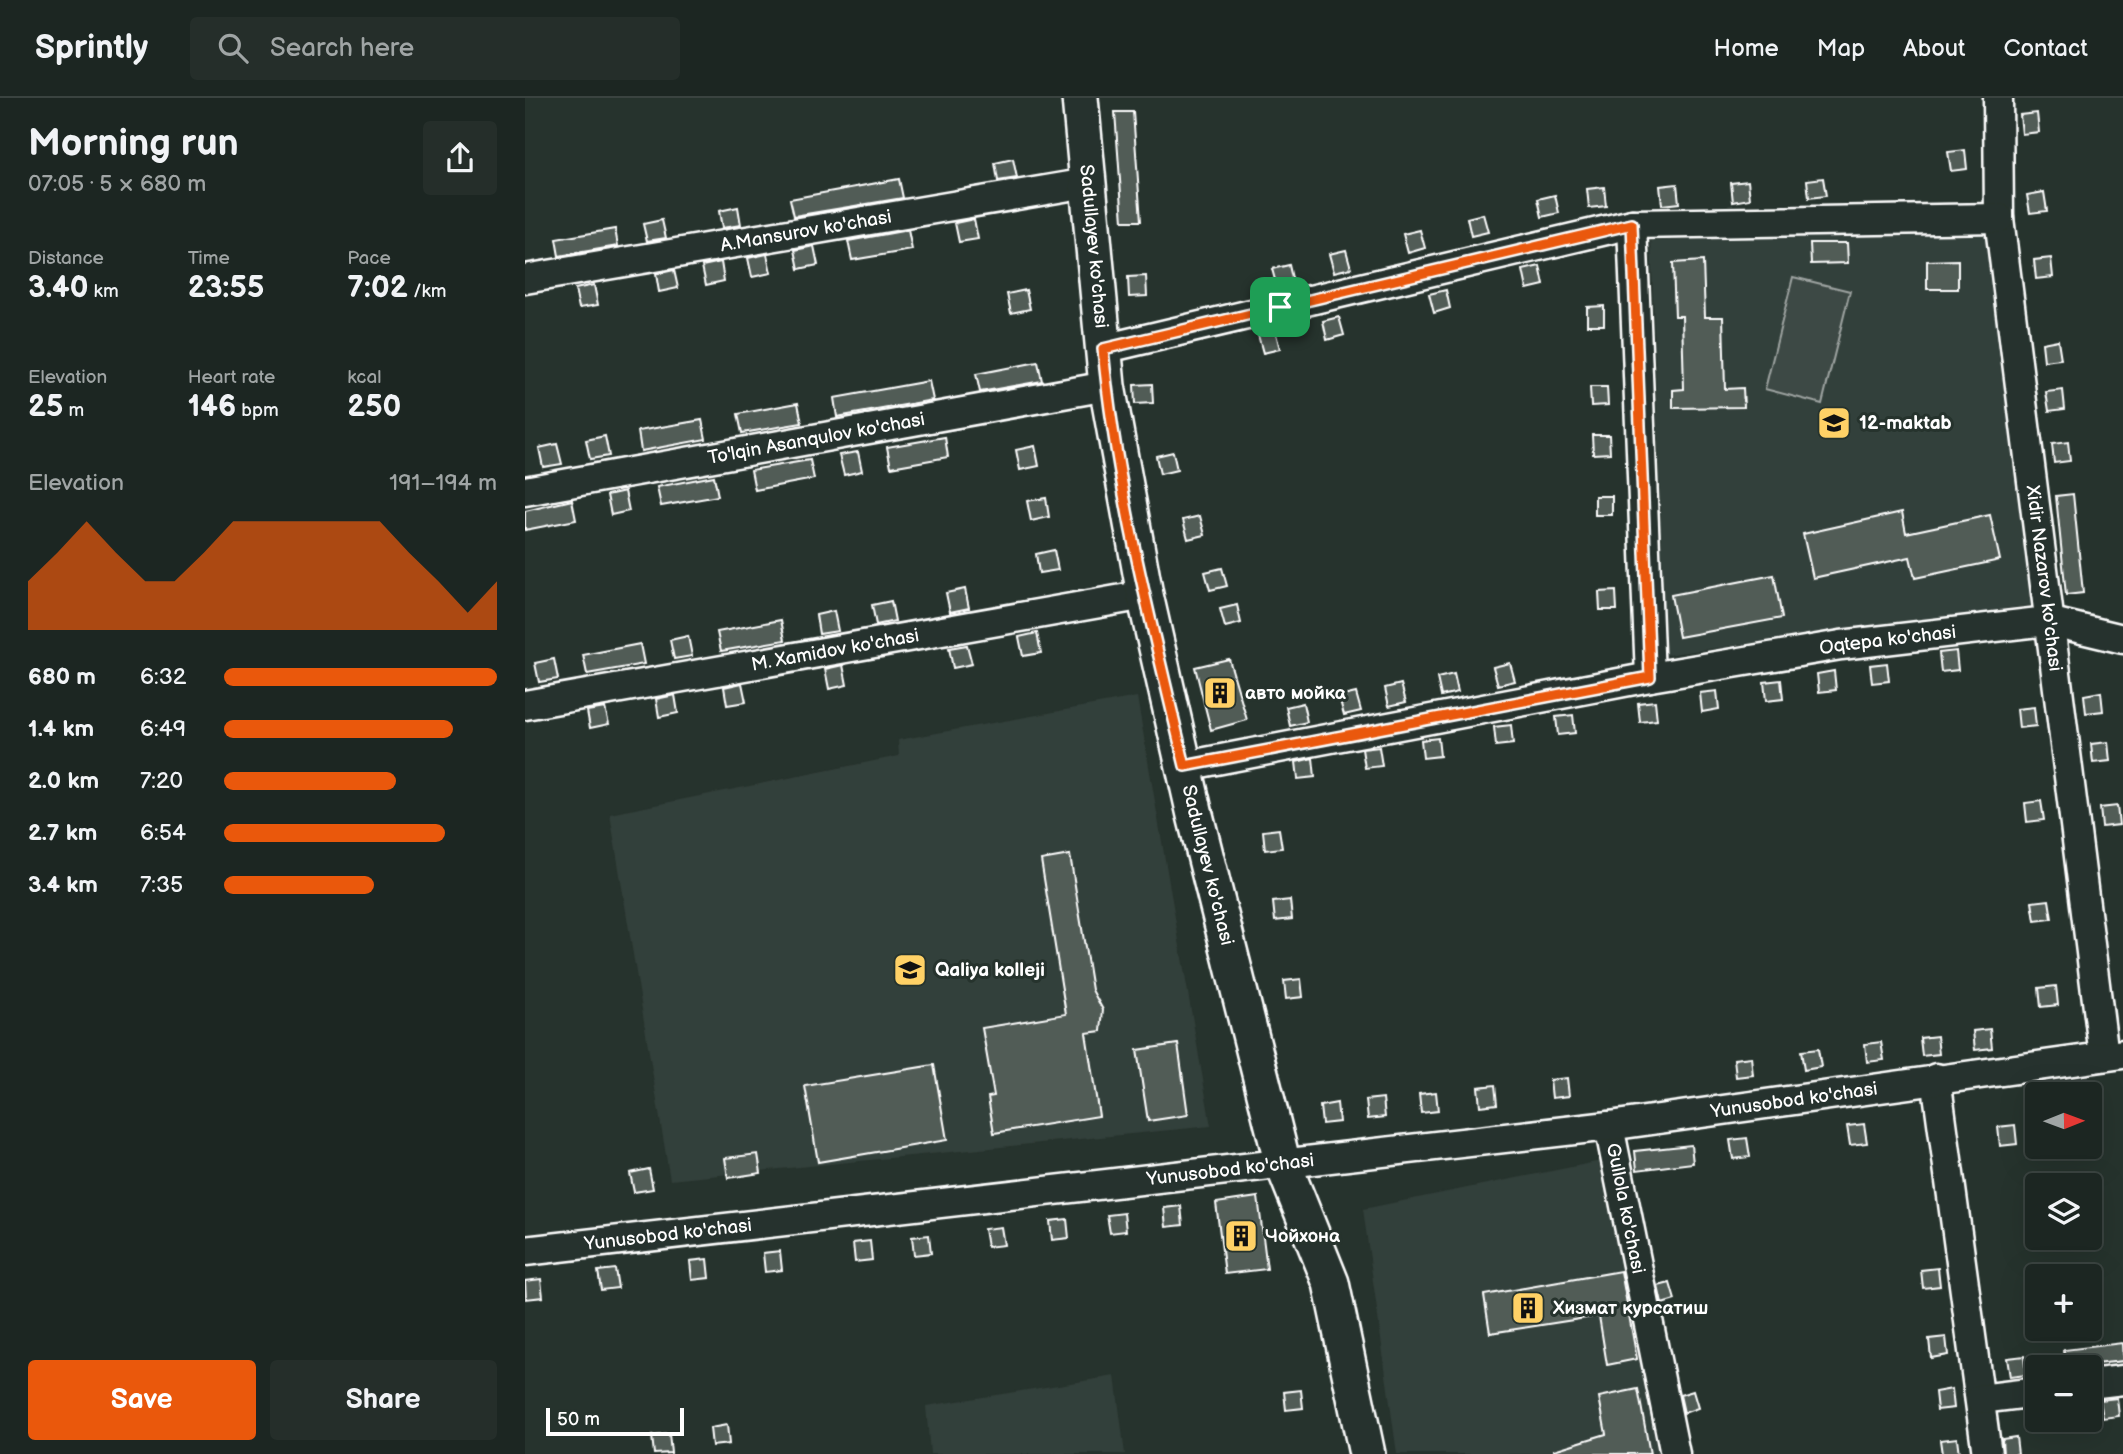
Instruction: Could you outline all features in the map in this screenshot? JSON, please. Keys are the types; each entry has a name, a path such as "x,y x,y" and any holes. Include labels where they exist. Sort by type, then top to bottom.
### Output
{"main road":[{"name":"Sadullayev ko'chasi","path":"1080,98 1107,386 1145,595 1282,1161 1331,1283 1367,1454"}],"street":[{"name":"Xidir Nazarov ko'chasi","path":"1998,98 1999,218 2048,621 2114,1055"},
{"name":"A.Mansurov ko'chasi","path":"525,279 1087,183"},
{"path":"1103,349 1632,224 1999,218"},
{"path":"1632,224 1650,677"},
{"name":"To'lqin Asanqulov ko'chasi","path":"525,491 1107,386"},
{"name":"M. Xamidov ko'chasi","path":"525,705 1145,595"},
{"name":"Oqtepa ko'chasi","path":"1185,766 1650,677 1841,646 2048,621 2123,639"},
{"name":"Yunusobod ko'chasi","path":"525,1251 1282,1161 1609,1126 2114,1055"},
{"path":"1936,1078 1987,1454"},
{"name":"Gullola ko'chasi","path":"1609,1126 1675,1454"},
{"path":"2102,1382 2123,1380"},
{"path":"1980,1399 2025,1393"}],"shaded area":[{"name":"12-maktab","path":"1989,230 2034,605 1665,655 1651,241"},
{"path":"1793,277 1850,291 1822,404 1765,389"},
{"name":"Qaliya kolleji","path":"1137,697 1211,1126 670,1180 610,814 899,756 898,740"},
{"path":"1601,1161 1662,1454 1397,1454 1363,1209"},
{"path":"1115,1376 1125,1454 930,1454 926,1406"}],"building":[{"path":"1115,112 1133,112 1141,221 1123,221"},
{"path":"2037,113 2039,132 2022,134 2020,115"},
{"path":"1965,150 1967,169 1951,171 1948,152"},
{"path":"1013,159 1017,178 998,181 995,163"},
{"path":"1823,178 1826,196 1809,198 1807,180"},
{"path":"899,179 903,198 794,216 790,199"},
{"path":"1748,181 1750,199 1733,202 1731,183"},
{"path":"1677,184 1679,203 1662,205 1660,186"},
{"path":"1604,187 1606,206 1589,208 1587,189"},
{"path":"2044,192 2047,211 2030,213 2027,195"},
{"path":"1555,195 1559,213 1542,217 1538,199"},
{"path":"738,207 741,225 722,228 719,211"},
{"path":"1483,214 1488,232 1471,236 1467,218"},
{"path":"974,219 978,239 959,242 955,223"},
{"path":"662,220 666,238 647,241 643,224"},
{"path":"615,229 618,246 559,256 556,239"},
{"path":"908,230 912,250 852,260 848,241"},
{"path":"1420,230 1425,248 1408,253 1403,234"},
{"path":"1810,243 1847,243 1848,263 1811,264"},
{"path":"814,246 818,265 799,269 795,250"},
{"path":"1346,250 1351,268 1334,272 1329,254"},
{"path":"767,254 771,273 752,277 748,258"},
{"path":"2051,258 2053,277 2036,279 2034,260"},
{"path":"1958,260 1958,289 1927,289 1927,261"},
{"path":"1703,261 1705,317 1723,317 1725,389 1743,388 1744,407 1673,408 1673,390 1684,389 1682,316 1675,316 1673,263"},
{"path":"721,262 724,281 706,285 702,266"},
{"path":"1289,265 1293,283 1277,287 1272,269"},
{"path":"1540,266 1544,285 1527,289 1523,270"},
{"path":"674,270 678,288 659,292 656,274"},
{"path":"1146,276 1147,296 1129,297 1128,277"},
{"path":"594,285 598,305 579,308 575,289"},
{"path":"1026,290 1030,309 1011,313 1007,294"},
{"path":"1446,290 1450,308 1434,313 1429,294"},
{"path":"1604,306 1604,325 1587,325 1587,307"},
{"path":"1339,317 1344,335 1327,340 1323,321"},
{"path":"1275,330 1280,349 1263,353 1258,335"},
{"path":"2058,340 2061,359 2044,361 2042,343"},
{"path":"1038,362 1042,381 980,392 976,374"},
{"path":"929,381 933,400 837,417 834,398"},
{"path":"1152,384 1153,403 1135,404 1134,385"},
{"path":"1590,387 1607,387 1608,405 1591,406"},
{"path":"2063,390 2065,409 2049,411 2046,392"},
{"path":"798,403 802,423 742,433 738,414"},
{"path":"702,420 706,439 641,451 638,431"},
{"path":"1592,435 1609,435 1610,453 1593,454"},
{"path":"605,436 609,456 590,459 586,440"},
{"path":"945,437 948,457 891,467 887,447"},
{"path":"2068,442 2070,461 2054,463 2052,444"},
{"path":"557,444 562,464 543,467 539,448"},
{"path":"1035,446 1039,466 1020,470 1016,450"},
{"path":"858,452 862,471 844,475 839,455"},
{"path":"1173,452 1177,470 1160,474 1156,456"},
{"path":"810,460 814,479 755,490 751,470"},
{"path":"714,476 718,496 661,506 657,487"},
{"path":"625,491 629,511 611,515 607,495"},
{"path":"2073,494 2083,593 2066,595 2056,496"},
{"path":"1595,496 1612,496 1612,515 1595,515"},
{"path":"1046,498 1049,517 1031,521 1027,501"},
{"path":"572,500 576,520 525,530 525,511"},
{"path":"1902,512 1906,533 1990,515 2000,560 1915,578 1910,557 1813,578 1803,534"},
{"path":"1200,516 1205,535 1188,539 1183,520"},
{"path":"1054,550 1058,570 1039,573 1036,554"},
{"path":"1222,568 1227,586 1210,590 1205,572"},
{"path":"1774,575 1782,618 1679,637 1671,595"},
{"path":"965,589 969,608 950,612 946,593"},
{"path":"1616,591 1617,610 1600,610 1599,592"},
{"path":"891,601 895,621 876,625 872,605"},
{"path":"1237,605 1241,623 1225,627 1220,609"},
{"path":"834,611 838,631 819,634 816,615"},
{"path":"781,620 785,640 721,651 717,632"},
{"path":"1037,633 1041,653 1023,656 1019,637"},
{"path":"688,636 692,656 674,659 670,640"},
{"path":"640,644 644,664 587,674 583,655"},
{"path":"967,645 972,664 953,668 949,648"},
{"path":"1956,651 1958,670 1941,672 1939,653"},
{"path":"554,659 558,679 539,682 535,663"},
{"name":"авто мойка","path":"1229,659 1247,720 1211,730 1195,667"},
{"path":"1510,663 1515,681 1498,685 1493,667"},
{"path":"1887,663 1889,681 1872,683 1870,665"},
{"path":"843,665 847,685 829,689 825,669"},
{"path":"1834,671 1836,690 1819,692 1817,674"},
{"path":"1454,674 1458,692 1441,696 1437,678"},
{"path":"1781,680 1783,699 1766,701 1764,682"},
{"path":"742,683 746,702 727,705 724,687"},
{"path":"1401,684 1406,702 1389,706 1385,688"},
{"path":"1717,691 1719,709 1702,712 1700,693"},
{"path":"2101,692 2103,711 2086,713 2084,695"},
{"path":"1356,693 1361,711 1344,715 1339,697"},
{"path":"675,695 678,713 659,717 656,699"},
{"path":"1655,701 1657,720 1640,722 1638,703"},
{"path":"1303,703 1307,722 1290,726 1286,707"},
{"path":"2034,707 2036,726 2019,728 2017,709"},
{"path":"605,708 609,724 590,728 587,711"},
{"path":"1573,715 1575,733 1558,735 1556,717"},
{"path":"1511,725 1513,744 1496,746 1494,727"},
{"path":"1438,738 1440,756 1423,758 1421,740"},
{"path":"2108,742 2110,761 2093,763 2091,744"},
{"path":"1379,747 1382,766 1365,768 1362,749"},
{"path":"1313,758 1315,777 1298,779 1296,762"},
{"path":"2041,801 2044,820 2027,822 2025,803"},
{"path":"2117,806 2119,825 2102,827 2100,808"},
{"path":"1279,829 1282,848 1265,850 1263,831"},
{"path":"1070,855 1092,990 1103,1010 1101,1031 1086,1033 1099,1116 994,1133 988,1097 994,1096 982,1028 1066,1014 1041,860"},
{"path":"1290,900 1292,919 1275,921 1273,902"},
{"path":"2049,900 2052,919 2035,921 2032,902"},
{"path":"1301,979 1303,997 1286,999 1284,981"},
{"path":"2056,986 2058,1005 2041,1007 2039,988"},
{"path":"1990,1029 1992,1048 1975,1050 1973,1031"},
{"path":"1937,1036 1939,1054 1922,1056 1920,1038"},
{"path":"1881,1042 1884,1060 1867,1062 1865,1044"},
{"path":"1178,1044 1188,1115 1148,1121 1137,1050"},
{"path":"1818,1049 1821,1067 1804,1070 1801,1051"},
{"path":"1751,1057 1753,1075 1736,1077 1734,1059"},
{"path":"934,1065 947,1140 818,1162 805,1086"},
{"path":"1567,1078 1569,1096 1552,1098 1550,1080"},
{"path":"1495,1085 1497,1104 1480,1106 1478,1087"},
{"path":"1436,1092 1438,1111 1421,1113 1419,1094"},
{"path":"1383,1098 1385,1117 1368,1119 1366,1100"},
{"path":"1337,1103 1339,1122 1322,1124 1320,1106"},
{"path":"1864,1124 1867,1143 1850,1145 1847,1126"},
{"path":"2015,1125 2017,1144 2000,1146 1998,1127"},
{"path":"1747,1138 1750,1157 1733,1159 1730,1140"},
{"path":"1691,1145 1693,1163 1637,1170 1635,1151"},
{"path":"758,1154 761,1173 728,1178 725,1158"},
{"path":"649,1169 653,1189 634,1192 630,1173"},
{"name":"Чойхона","path":"1258,1197 1267,1269 1225,1274 1216,1203"},
{"path":"1181,1206 1183,1225 1166,1227 1164,1208"},
{"path":"1124,1213 1126,1231 1110,1233 1107,1215"},
{"path":"1067,1219 1069,1238 1052,1240 1050,1221"},
{"path":"1001,1227 1004,1245 987,1247 984,1229"},
{"path":"929,1235 931,1253 914,1255 912,1237"},
{"path":"870,1241 872,1260 855,1262 853,1243"},
{"path":"780,1251 782,1270 765,1272 763,1253"},
{"path":"707,1259 709,1278 692,1280 690,1261"},
{"path":"1938,1268 1940,1286 1923,1288 1921,1270"},
{"path":"615,1269 618,1288 601,1290 598,1271"},
{"path":"1621,1271 1637,1359 1607,1365 1599,1316 1490,1333 1484,1295"},
{"path":"541,1279 543,1297 526,1299 525,1281"},
{"path":"1670,1283 1675,1300 1662,1304 1658,1286"},
{"path":"1946,1337 1948,1355 1931,1358 1929,1339"},
{"path":"2122,1343 2123,1361 2102,1363 2102,1355 2065,1355 2064,1350"},
{"path":"2024,1356 2025,1375 2010,1377 2007,1358"},
{"path":"1638,1389 1650,1454 1555,1454 1554,1450 1606,1434 1599,1397"},
{"path":"1952,1389 1954,1408 1937,1410 1935,1392"},
{"path":"1301,1390 1303,1408 1286,1410 1284,1392"},
{"path":"1693,1391 1698,1408 1684,1413 1680,1395"},
{"path":"2117,1398 2119,1416 2103,1418 2102,1400"},
{"path":"727,1425 729,1444 712,1446 710,1428"},
{"path":"669,1434 671,1453 654,1454 652,1436"},
{"path":"2016,1437 2018,1454 2003,1454 2002,1439"},
{"path":"1957,1438 1959,1454 1942,1454 1940,1440"}],"place":[{"name":"12-maktab","path":"1834,423"},
{"name":"авто мойка","path":"1220,693"},
{"name":"Qaliya kolleji","path":"910,970"},
{"name":"Чойхона","path":"1241,1236"},
{"name":"Хизмат курсатиш","path":"1528,1308"}],"route":[{"path":"1632,224 1650,677 1185,766 1145,595 1107,386 1103,349 1280,307 1632,224"}]}
